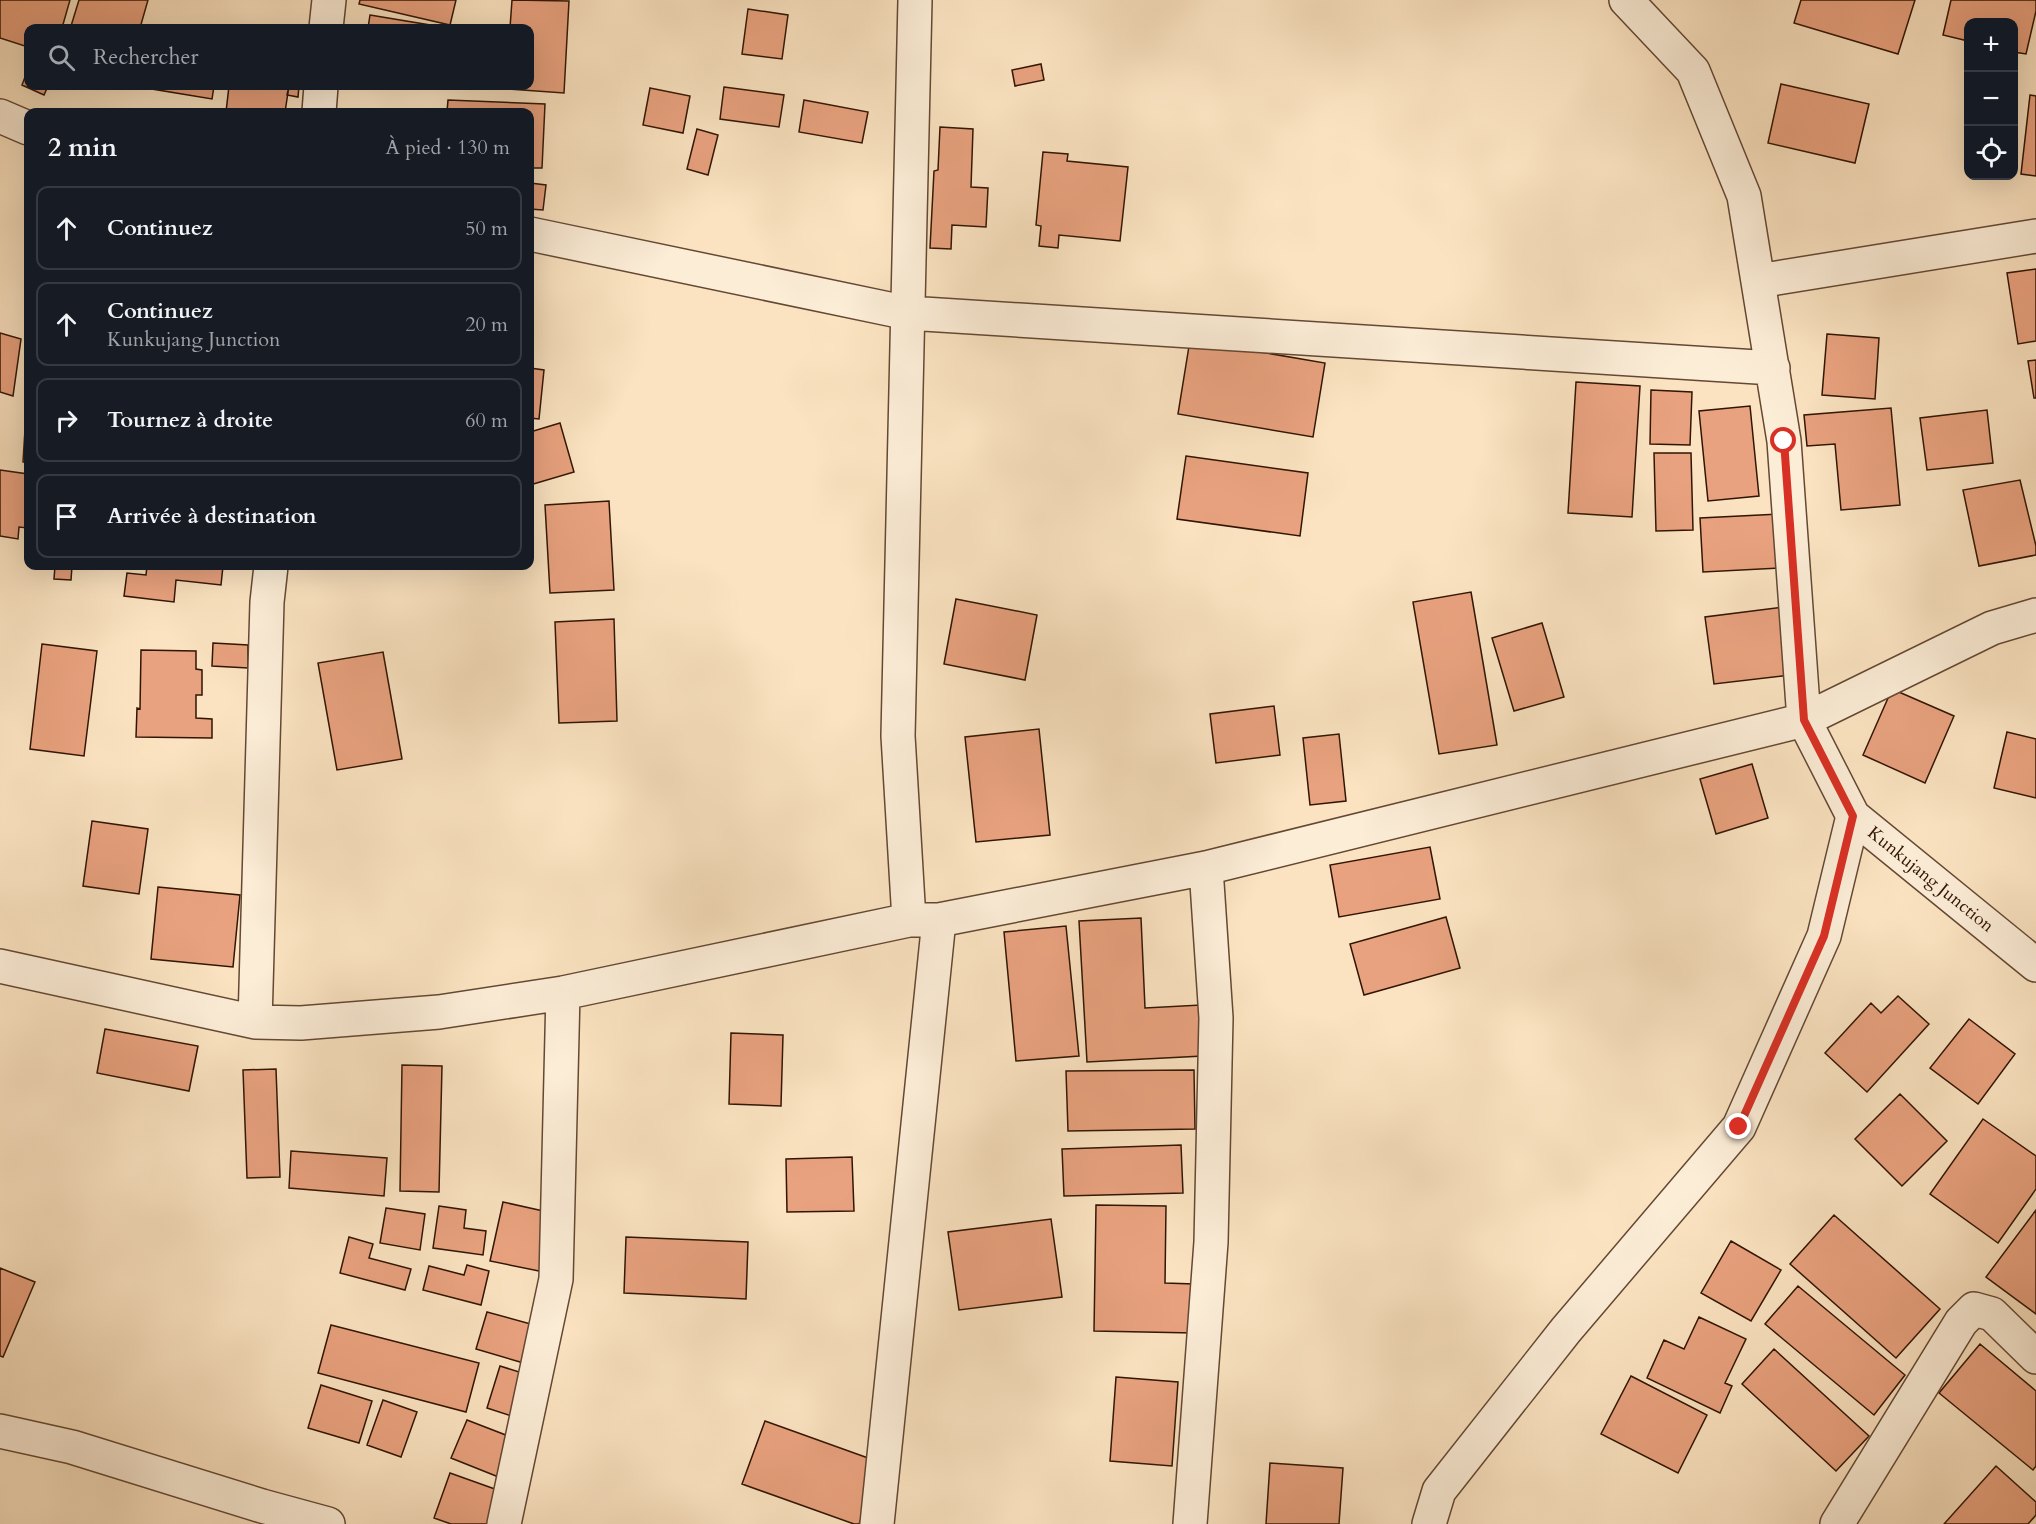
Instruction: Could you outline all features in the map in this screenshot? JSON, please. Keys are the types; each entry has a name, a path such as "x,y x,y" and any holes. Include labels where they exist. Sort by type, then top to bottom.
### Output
{"street":[{"path":"326,24 329,0"},
{"path":"877,1524 924,920 898,736 915,0"},
{"path":"1637,6 1693,71 1744,196 1784,441 1804,720"},
{"path":"319,108 321,90"},
{"path":"0,116 24,126"},
{"path":"534,235 908,313 1773,368"},
{"path":"1758,281 2036,236"},
{"path":"255,1022 267,614 271,570"},
{"path":"0,966 255,1022 302,1023 438,1012 562,993 924,920 1206,868 1804,720 1992,628 2036,615"},
{"name":"Kunkujang Junction","path":"1804,720 1853,816 2036,965"},
{"path":"1429,1524 1439,1491 1566,1330 1739,1127 1824,936 1853,816"},
{"path":"1190,1524 1212,1231 1216,1018 1206,868"},
{"path":"504,1524 556,1279 562,993"},
{"path":"1837,1524 1961,1322 1974,1309 1992,1314 2036,1357"},
{"path":"0,1431 72,1447 328,1524"}],"building":[{"path":"0,0 70,0 63,24 24,24 24,46 0,38"},
{"path":"79,0 148,0 141,24 72,24"},
{"path":"360,0 456,0 450,24 359,4"},
{"path":"512,0 569,1 564,93 521,90 534,90 534,24 510,24"},
{"path":"1801,0 1915,0 1898,54 1794,23"},
{"path":"1951,0 2036,0 2036,11 2026,54 2018,53 2018,18 1964,18 1964,40 1943,35"},
{"path":"748,9 788,15 782,59 742,54"},
{"path":"370,15 424,24 369,24"},
{"path":"1041,64 1044,80 1015,86 1012,70"},
{"path":"1781,84 1869,104 1855,163 1768,143"},
{"path":"724,87 784,95 779,127 720,119"},
{"path":"650,88 690,96 683,133 643,125"},
{"path":"33,90 46,90 44,95"},
{"path":"158,90 213,90 212,99"},
{"path":"229,90 288,90 286,108 226,108"},
{"path":"288,90 299,90 298,97 287,95"},
{"path":"2030,95 2036,96 2036,176 2021,174"},
{"path":"448,100 545,104 542,168 534,168 534,108 447,108"},
{"path":"804,100 868,112 862,143 799,132"},
{"path":"940,127 973,129 971,187 988,188 986,227 952,225 951,249 930,248 934,171 938,170"},
{"path":"697,129 718,135 708,175 687,169"},
{"path":"1043,152 1068,154 1067,161 1128,167 1120,241 1059,235 1058,248 1039,246 1041,226 1036,225"},
{"path":"534,184 546,185 543,210 534,209"},
{"path":"2036,269 2036,341 2018,344 2007,273"},
{"path":"0,333 21,339 13,396 0,392"},
{"path":"1827,334 1879,338 1875,399 1822,395"},
{"path":"1190,340 1325,363 1313,437 1178,414"},
{"path":"2036,360 2036,398 2034,398 2028,361"},
{"path":"534,369 544,370 539,419 534,418"},
{"path":"1576,382 1640,386 1632,517 1568,513"},
{"path":"1651,390 1692,392 1690,445 1650,444"},
{"path":"1750,406 1759,496 1708,501 1699,411"},
{"path":"1891,408 1900,505 1841,510 1835,444 1807,446 1804,415"},
{"path":"1987,410 1993,463 1927,470 1920,418"},
{"path":"560,423 574,472 534,484 534,431"},
{"path":"1654,453 1691,453 1693,530 1656,531"},
{"path":"1186,456 1308,473 1300,536 1177,519"},
{"path":"0,470 24,473 24,528 19,527 18,539 0,536"},
{"path":"2020,480 2036,546 2036,555 1979,566 1963,490"},
{"path":"609,501 614,590 550,593 545,505"},
{"path":"1780,514 1782,568 1703,572 1700,518"},
{"path":"55,570 72,570 71,580 54,579"},
{"path":"147,570 223,570 221,585 176,580 174,602 124,596 127,573 146,575"},
{"path":"1471,592 1497,745 1439,754 1413,602"},
{"path":"956,599 1037,615 1025,680 944,664"},
{"path":"1791,606 1799,674 1714,684 1705,617"},
{"path":"614,619 617,721 559,723 555,622"},
{"path":"1542,623 1564,697 1514,711 1492,638"},
{"path":"213,643 248,645 248,668 212,666"},
{"path":"42,644 97,651 84,756 30,749"},
{"path":"141,650 196,651 196,669 202,670 202,695 196,695 196,718 212,719 212,738 136,737 137,708 140,709"},
{"path":"383,652 402,759 337,770 318,663"},
{"path":"1892,689 1954,716 1925,783 1863,755"},
{"path":"1274,706 1280,755 1216,763 1210,714"},
{"path":"1039,729 1050,835 976,842 965,737"},
{"path":"2007,732 2036,739 2036,798 1994,788"},
{"path":"1339,734 1346,801 1310,805 1303,738"},
{"path":"1752,764 1768,818 1716,834 1700,779"},
{"path":"92,821 148,829 139,894 83,886"},
{"path":"1430,847 1440,899 1339,917 1330,865"},
{"path":"158,887 240,895 233,967 151,959"},
{"path":"1446,917 1460,968 1364,995 1350,944"},
{"path":"1141,918 1145,1008 1201,1005 1203,1056 1087,1062 1079,921"},
{"path":"1066,926 1079,1056 1016,1061 1004,932"},
{"path":"1898,996 1929,1024 1867,1092 1825,1053 1871,1003 1881,1013"},
{"path":"1969,1019 2015,1054 1978,1104 1930,1068"},
{"path":"105,1029 198,1046 189,1091 97,1073"},
{"path":"731,1033 783,1035 781,1106 729,1104"},
{"path":"402,1065 442,1066 439,1192 400,1191"},
{"path":"276,1069 280,1177 247,1178 243,1070"},
{"path":"1194,1070 1195,1129 1068,1131 1066,1071"},
{"path":"1900,1094 1947,1141 1902,1186 1855,1139"},
{"path":"1983,1119 2036,1156 2036,1189 1998,1243 1930,1194"},
{"path":"1181,1145 1183,1193 1064,1196 1062,1149"},
{"path":"291,1151 387,1158 384,1196 289,1188"},
{"path":"852,1157 854,1211 787,1212 786,1159"},
{"path":"503,1202 557,1214 544,1272 490,1261"},
{"path":"1096,1205 1166,1206 1165,1283 1194,1284 1194,1333 1094,1331"},
{"path":"439,1206 466,1210 464,1228 486,1231 483,1255 433,1248"},
{"path":"386,1208 425,1214 420,1250 380,1243"},
{"path":"2036,1210 2036,1314 1986,1277"},
{"path":"1834,1215 1940,1309 1896,1358 1790,1264"},
{"path":"1051,1219 1062,1297 959,1310 948,1232"},
{"path":"349,1237 373,1244 369,1258 411,1269 405,1290 340,1273"},
{"path":"626,1237 748,1242 746,1299 624,1293"},
{"path":"1731,1241 1781,1270 1751,1321 1701,1293"},
{"path":"467,1265 489,1271 481,1305 423,1290 429,1266 464,1275"},
{"path":"0,1268 35,1282 3,1357 0,1356"},
{"path":"1798,1286 1905,1375 1874,1415 1765,1324"},
{"path":"487,1312 538,1326 527,1364 476,1349"},
{"path":"1699,1317 1746,1339 1725,1383 1732,1386 1720,1413 1647,1378 1664,1340 1684,1349"},
{"path":"331,1325 479,1363 466,1412 318,1373"},
{"path":"1980,1344 2036,1391 2036,1466 2033,1470 1939,1393"},
{"path":"1774,1349 1869,1436 1836,1471 1742,1384"},
{"path":"500,1366 532,1376 518,1418 487,1408"},
{"path":"1631,1376 1707,1415 1678,1473 1601,1434"},
{"path":"1116,1377 1178,1382 1172,1466 1110,1461"},
{"path":"321,1385 372,1401 359,1443 308,1428"},
{"path":"383,1400 417,1412 401,1457 367,1445"},
{"path":"467,1420 516,1439 501,1478 451,1458"},
{"path":"765,1421 882,1463 859,1524 742,1484"},
{"path":"1270,1463 1343,1468 1339,1524 1266,1524"},
{"path":"1996,1466 2036,1502 2036,1515 2028,1524 1944,1524"},
{"path":"450,1473 506,1493 495,1524 451,1524 434,1518"}],"route":[{"path":"1739,1127 1824,936 1853,816 1804,720 1784,441"}]}
